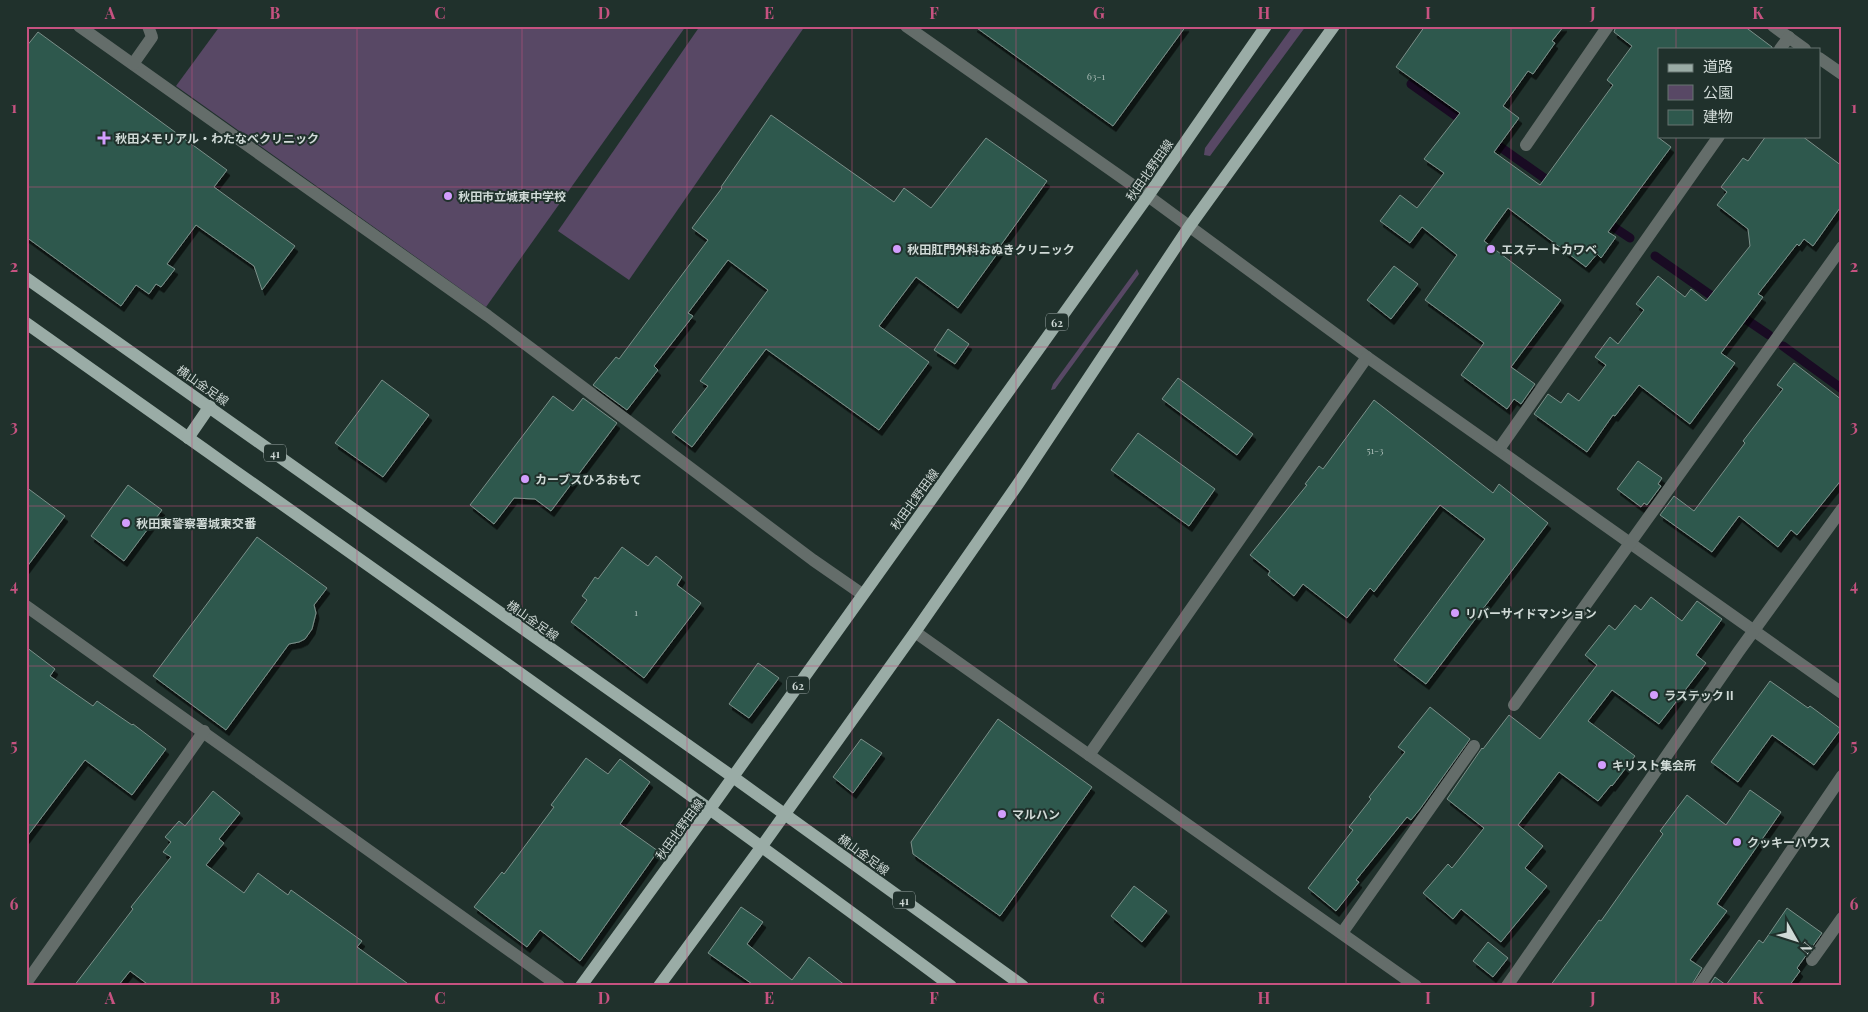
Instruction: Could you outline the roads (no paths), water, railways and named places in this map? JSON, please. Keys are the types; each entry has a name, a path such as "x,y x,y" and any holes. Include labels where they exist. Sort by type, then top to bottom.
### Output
{"main road":[{"name":"秋田北野田線","path":"581,986 733,777 1148,196 1266,26"},
{"path":"659,986 762,846 914,632 1018,484 1189,227 1334,26"},
{"name":"横山金足線","path":"26,278 210,406 733,777 1023,986"},
{"path":"26,323 503,659 762,846 951,986"},
{"path":"188,438 210,406"}],"street":[{"path":"79,26 488,316 813,560 862,594"},
{"path":"133,64 152,37 148,26"},
{"path":"1526,145 1608,26"},
{"path":"908,27 1148,196 1367,357 1842,693"},
{"path":"1780,48 1783,31 1805,48"},
{"path":"1820,59 1842,74"},
{"path":"1498,449 1718,138"},
{"path":"1514,705 1842,247"},
{"path":"1089,755 1367,357"},
{"path":"1507,986 1753,630 1842,509"},
{"path":"26,606 204,731 559,986"},
{"path":"914,632 1416,986"},
{"path":"26,983 204,731"},
{"path":"1342,933 1474,746"},
{"path":"1699,986 1842,776"},
{"path":"1812,960 1842,918"}],"waterway":[{"path":"1411,84 1466,123"},
{"path":"1489,139 1554,185"},
{"path":"1603,220 1630,238"},
{"path":"1655,256 1719,301"},
{"path":"1738,314 1769,335"},
{"path":"1783,346 1842,389"}],"place":[{"name":"秋田メモリアル・わたなべクリニック","path":"104,138"},
{"name":"秋田市立城東中学校","path":"448,196"},
{"name":"秋田肛門外科おぬきクリニック","path":"897,249"},
{"name":"エステートカワベ","path":"1491,249"},
{"name":"カーブスひろおもて","path":"525,479"},
{"name":"秋田東警察署城東交番","path":"126,523"},
{"name":"リバーサイドマンション","path":"1455,613"},
{"name":"ラステックⅡ","path":"1654,695"},
{"name":"キリスト集会所","path":"1602,765"},
{"name":"マルハン","path":"1002,814"},
{"name":"クッキーハウス","path":"1737,842"}]}
